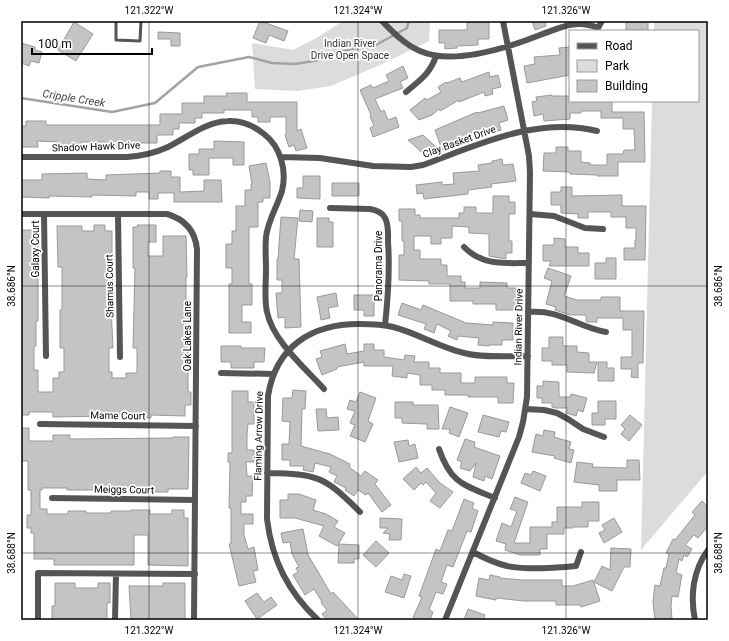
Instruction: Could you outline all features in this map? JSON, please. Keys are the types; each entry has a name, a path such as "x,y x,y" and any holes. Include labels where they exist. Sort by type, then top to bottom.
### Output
{"street":[{"path":"382,21 404,42 419,51 436,56 456,57 508,47 570,24 582,23 598,28 602,21"},
{"name":"Indian River Drive","path":"445,620 519,437 526,409 530,173 524,131 503,21"},
{"path":"406,92 429,72 436,56"},
{"name":"Shadow Hawk Drive","path":"21,157 138,156 166,148 212,123 229,121 241,122 257,128 270,139 281,157 283,168 283,186 269,224 266,237 266,300 270,323 279,339 324,389"},
{"name":"Clay Basket Drive","path":"281,157 320,158 373,166 411,167 423,165 504,136 524,131 551,127 574,127 597,131"},
{"name":"Panorama Drive","path":"330,208 376,210 386,219 388,225 389,262 385,325"},
{"name":"Oak Lakes Lane","path":"21,214 161,213 174,216 188,226 193,232 197,249 194,620"},
{"name":"Galaxy Court","path":"44,214 46,356"},
{"name":"Shamus Court","path":"118,214 120,357"},
{"path":"530,214 554,216 585,228 603,229"},
{"path":"464,247 473,256 485,261 529,263"},
{"path":"528,312 545,312 556,314 584,326 606,332"},
{"name":"Flaming Arrow Drive","path":"318,620 302,603 288,584 273,551 267,519 268,396 270,384 274,374 289,351 301,340 311,334 333,326 373,324 399,328 466,354 479,356 528,356"},
{"path":"221,373 274,374"},
{"path":"526,409 544,410 557,413 583,429 604,437"},
{"name":"Mame Court","path":"40,424 196,426"},
{"path":"439,450 443,461 452,476 461,484 495,498"},
{"path":"268,473 310,475 321,479 340,492 360,512"},
{"name":"Meiggs Court","path":"52,498 195,500"},
{"path":"695,620 692,598 694,580 702,559 708,550"},
{"path":"473,552 494,562 507,566 520,567 576,566 581,552"},
{"path":"38,620 38,573 195,574"},
{"path":"115,620 116,574"}],"lane":[{"path":"116,21 116,40 140,41 141,21"}],"green space":[{"name":"Indian River Drive Open Space","path":"343,21 430,21 429,41 382,64 331,86 297,91 255,89 252,43 293,50 318,37"},
{"path":"654,21 708,21 708,471 641,550 652,102 699,102 699,30 654,30"}],"building":[{"path":"260,21 288,31 284,41 269,35 266,43 253,38"},
{"path":"532,21 545,21 546,26 535,30"},
{"path":"626,21 648,21 648,30 626,30"},
{"path":"74,22 93,34 76,61 58,50"},
{"path":"467,22 489,22 489,39 478,39 478,45 457,46 457,48 445,49 445,43 439,43 439,30 467,30"},
{"path":"158,32 180,33 180,46 171,46 171,39 158,39"},
{"path":"21,43 35,47 35,50 42,52 39,63 31,61 29,66 21,63"},
{"path":"569,47 569,75 527,83 524,66 535,64 534,57 560,55 559,48"},
{"path":"403,66 408,78 400,82 403,88 375,99 381,112 384,110 388,120 396,117 399,127 373,137 370,128 374,126 370,116 371,115 360,90 371,85 373,88 389,81 386,75"},
{"path":"489,72 490,77 498,75 501,87 492,89 493,94 485,96 484,92 459,102 459,100 440,111 439,109 432,115 419,120 410,110 425,98 427,100 441,92 438,87 446,82 447,83 460,78 462,82"},
{"path":"226,93 247,93 247,102 297,102 297,131 301,129 307,148 296,151 294,145 289,147 285,135 286,117 270,117 270,122 258,122 258,117 252,117 252,110 224,110 224,113 202,113 202,118 195,118 195,123 179,123 179,129 173,129 173,135 157,135 157,143 136,143 136,148 105,148 105,142 81,142 81,148 58,147 58,142 37,141 38,147 21,147 21,126 26,126 26,121 46,121 46,125 160,125 160,114 182,114 182,103 204,103 204,96 227,96"},
{"path":"552,95 569,96 569,102 612,102 612,112 644,112 645,162 618,162 618,176 597,176 570,174 570,172 543,171 544,153 556,153 556,147 568,147 568,151 581,151 581,162 590,163 590,165 607,165 607,154 623,154 624,150 635,150 634,129 623,129 623,118 601,118 601,111 581,111 581,113 570,113 570,119 544,121 543,114 534,116 532,102 537,101 536,97"},
{"path":"504,106 508,120 499,123 501,130 477,137 475,133 462,138 464,142 442,150 435,130 477,112"},
{"path":"423,135 436,147 427,157 408,140"},
{"path":"214,141 244,142 244,165 233,165 233,158 209,158 209,175 193,175 193,170 189,170 189,154 199,154 199,149 214,149"},
{"path":"502,159 503,165 513,164 516,181 491,184 492,187 468,190 468,194 424,199 423,193 417,194 416,185 442,182 442,185 454,184 453,173 479,171 478,165 492,163 492,161"},
{"path":"266,163 270,182 270,198 263,198 263,202 258,202 258,227 249,227 249,284 252,284 252,305 242,305 242,322 251,322 251,333 229,333 229,284 232,284 232,268 226,268 226,244 232,244 232,231 236,231 236,206 245,206 245,190 251,190 252,184 249,166"},
{"path":"160,171 171,171 171,177 180,177 180,192 204,191 204,180 221,180 222,202 174,202 174,193 158,193 158,199 149,199 149,192 136,192 136,196 92,195 92,197 21,197 21,180 42,180 42,174 87,173 87,179 106,180 106,175 160,173"},
{"path":"303,176 320,176 320,199 297,198 297,188 303,188"},
{"path":"332,183 359,183 359,196 332,196"},
{"path":"561,187 572,187 572,196 622,195 622,206 646,206 645,260 624,260 624,248 635,248 636,240 636,228 626,228 626,217 611,217 611,212 588,212 588,218 578,218 578,214 561,213 561,205 551,205 551,192 561,192"},
{"path":"493,196 509,196 509,202 515,202 515,214 509,214 509,241 512,241 512,253 506,253 506,259 489,256 489,234 469,233 469,227 452,226 452,238 441,238 441,244 431,244 431,236 414,236 414,250 420,250 420,259 441,259 441,265 447,265 447,276 461,276 461,282 465,282 465,288 480,288 480,282 507,283 507,288 516,288 516,310 496,310 496,304 473,304 473,301 450,301 450,284 429,284 429,281 399,280 399,255 404,255 404,241 402,241 402,221 399,221 399,209 415,209 415,215 420,215 420,218 459,218 459,213 464,213 464,207 476,207 476,213 493,213"},
{"path":"300,210 313,211 312,222 299,221"},
{"path":"281,217 298,218 294,259 299,259 301,327 285,328 285,317 278,318 276,293 282,293 282,280 277,280 277,259"},
{"path":"317,218 329,218 329,222 333,222 333,247 317,247"},
{"path":"94,225 105,225 105,231 112,231 113,271 111,307 113,348 109,348 109,372 112,372 112,378 126,378 126,373 137,373 137,348 133,348 135,268 133,268 133,227 138,227 137,225 156,225 156,242 148,242 148,256 163,256 163,236 186,236 186,310 188,310 188,326 190,326 190,344 188,344 188,392 191,392 191,405 185,405 185,416 151,415 151,418 134,418 134,415 53,417 53,412 29,412 29,415 21,415 21,230 39,230 38,321 36,321 34,370 38,370 38,392 53,392 53,378 59,378 59,372 64,372 64,348 60,348 62,267 58,267 57,226 82,226 82,231 94,231"},
{"path":"554,238 565,239 565,247 578,247 578,253 589,253 589,266 549,266 551,261 543,261 543,245 554,245"},
{"path":"606,258 616,258 616,279 595,279 595,263 606,263"},
{"path":"548,268 571,276 564,296 577,300 601,300 601,297 620,297 620,311 644,311 643,363 638,363 638,378 631,377 632,369 621,369 621,357 632,357 632,330 623,330 623,318 597,318 597,322 587,322 586,315 570,315 555,310 556,307 546,304 552,281 544,278"},
{"path":"336,293 338,306 328,308 330,318 321,320 317,297"},
{"path":"354,295 374,295 374,316 364,316 364,310 354,310"},
{"path":"402,303 421,310 423,305 466,323 493,325 493,322 513,323 513,340 502,340 502,345 478,345 479,338 458,336 457,340 448,336 451,331 437,324 434,333 424,329 426,324 398,315"},
{"path":"549,337 563,337 563,346 577,346 577,352 589,353 589,362 597,362 594,373 567,372 567,365 552,365 552,361 542,361 542,348 549,348"},
{"path":"345,344 347,354 364,351 364,344 374,344 374,350 384,350 384,357 404,360 405,355 415,356 414,362 429,362 429,368 440,368 440,373 461,373 461,383 475,383 475,377 507,377 507,383 514,383 513,403 498,403 498,397 445,395 445,390 432,390 432,385 420,385 420,375 407,373 407,378 392,376 393,366 364,366 364,362 337,367 337,369 322,375 316,359 322,357 320,351"},
{"path":"221,346 265,348 264,362 254,362 254,368 231,368 231,362 221,362"},
{"path":"598,362 607,362 607,368 614,368 614,381 598,381"},
{"path":"543,381 559,382 559,397 570,397 571,394 587,398 583,412 578,410 576,416 566,413 568,408 556,408 552,407 552,403 542,403 542,398 537,398 537,386 543,386"},
{"path":"293,390 306,391 305,409 302,409 301,446 330,454 350,464 349,467 361,476 365,471 378,480 375,484 391,505 382,512 368,493 366,495 358,490 354,496 345,490 346,488 334,482 337,476 329,472 331,467 315,463 313,472 303,470 304,466 290,466 290,460 282,460 282,444 289,444 290,422 282,421 283,398 292,398"},
{"path":"232,391 248,391 248,402 254,402 254,424 248,424 247,450 254,450 254,462 246,462 247,476 253,476 252,496 246,496 246,502 241,502 241,514 253,514 253,524 244,524 244,535 248,549 254,547 258,570 253,571 256,582 239,586 229,544 231,544 231,508 229,508 230,462 228,462 228,453 232,453"},
{"path":"360,392 376,398 368,421 373,424 365,442 350,436 355,425 350,423 355,411 347,409 350,400 356,402"},
{"path":"598,401 616,401 616,419 605,419 605,425 592,425 592,413 598,413"},
{"path":"395,402 413,402 413,405 438,405 439,429 427,429 427,424 402,423 402,418 395,418"},
{"path":"450,407 468,413 459,437 449,433 450,429 442,429"},
{"path":"316,409 326,409 327,418 338,417 339,430 318,431"},
{"path":"483,415 509,422 506,432 501,431 499,437 478,432"},
{"path":"630,415 642,425 629,441 621,434 625,429 621,425"},
{"path":"21,428 29,428 29,441 53,441 53,435 70,435 70,439 189,437 188,489 168,489 168,492 151,492 151,490 67,490 67,488 42,488 42,490 40,490 40,509 47,509 47,514 68,514 68,511 111,513 111,511 150,510 150,514 172,514 172,510 184,510 184,518 188,518 188,566 148,565 148,535 134,535 134,565 54,565 54,559 34,559 34,533 31,533 31,528 27,528 27,515 31,515 31,490 28,490 28,461 21,461"},
{"path":"544,430 555,432 554,437 571,442 569,449 574,450 571,463 554,458 555,456 532,452 536,434 543,436"},
{"path":"465,439 475,442 474,447 500,456 492,479 485,476 484,481 473,477 476,463 470,471 460,468 462,462 457,460"},
{"path":"408,440 409,446 415,444 418,458 399,462 394,442"},
{"path":"627,460 639,460 640,480 617,480 617,491 599,491 599,485 574,482 577,462 593,464 592,467 627,468"},
{"path":"416,467 421,473 427,468 440,483 453,492 440,508 430,501 436,493 426,482 423,485 421,483 414,490 403,479"},
{"path":"533,471 546,476 540,491 521,483 525,473 531,475"},
{"path":"288,494 299,494 316,500 313,510 326,514 338,521 334,527 345,533 337,546 319,536 324,526 295,518 280,518 280,500 288,500"},
{"path":"515,497 528,502 514,543 530,543 530,527 552,527 552,522 557,522 557,507 582,507 582,502 599,502 599,521 588,521 588,527 564,528 564,534 547,534 547,549 540,549 540,555 520,555 505,550 506,544 496,541 502,523 511,527 517,511 510,509"},
{"path":"464,499 474,503 472,508 478,511 471,532 467,531 453,567 447,565 441,582 447,584 443,594 436,592 429,610 433,612 430,620 412,620 422,597 419,596 436,549 440,551 448,530 452,531"},
{"path":"702,501 708,507 708,526 698,538 694,535 685,545 692,549 687,557 684,555 682,561 679,559 676,573 682,575 678,597 672,596 672,620 655,620 653,602 655,585 660,586 669,554 666,553 673,539 675,540 695,515 692,512"},
{"path":"380,518 402,519 401,540 389,540 390,534 383,533 388,528 380,528"},
{"path":"614,518 622,532 604,543 599,533 605,530 602,525"},
{"path":"303,529 308,555 331,594 333,592 359,620 327,620 322,614 327,610 321,603 322,602 314,589 305,595 293,575 298,572 296,568 299,567 292,554 290,542 283,543 281,533"},
{"path":"376,541 389,553 376,567 363,555"},
{"path":"339,544 359,545 359,559 354,559 354,563 338,563"},
{"path":"611,548 631,549 630,567 624,567 612,591 594,582 602,566 610,570"},
{"path":"404,574 411,576 404,598 385,592 391,576 402,580"},
{"path":"490,575 500,578 522,580 562,580 562,586 573,586 593,580 600,601 581,607 580,605 556,605 556,601 524,601 496,598 496,600 476,596 479,578 489,580"},
{"path":"55,583 75,583 75,588 98,588 98,583 110,583 110,603 107,603 107,620 52,620 52,606 55,606"},
{"path":"163,583 185,583 185,620 131,620 129,586 163,586"},
{"path":"257,593 264,602 271,597 277,605 257,619 245,601"},
{"path":"468,609 485,615 483,620 464,620"}],"waterway":[{"name":"Cripple Creek","path":"21,98 112,112 155,103 198,67 249,57 272,63 295,64 319,60 350,49 374,46 407,28 409,21"}]}
